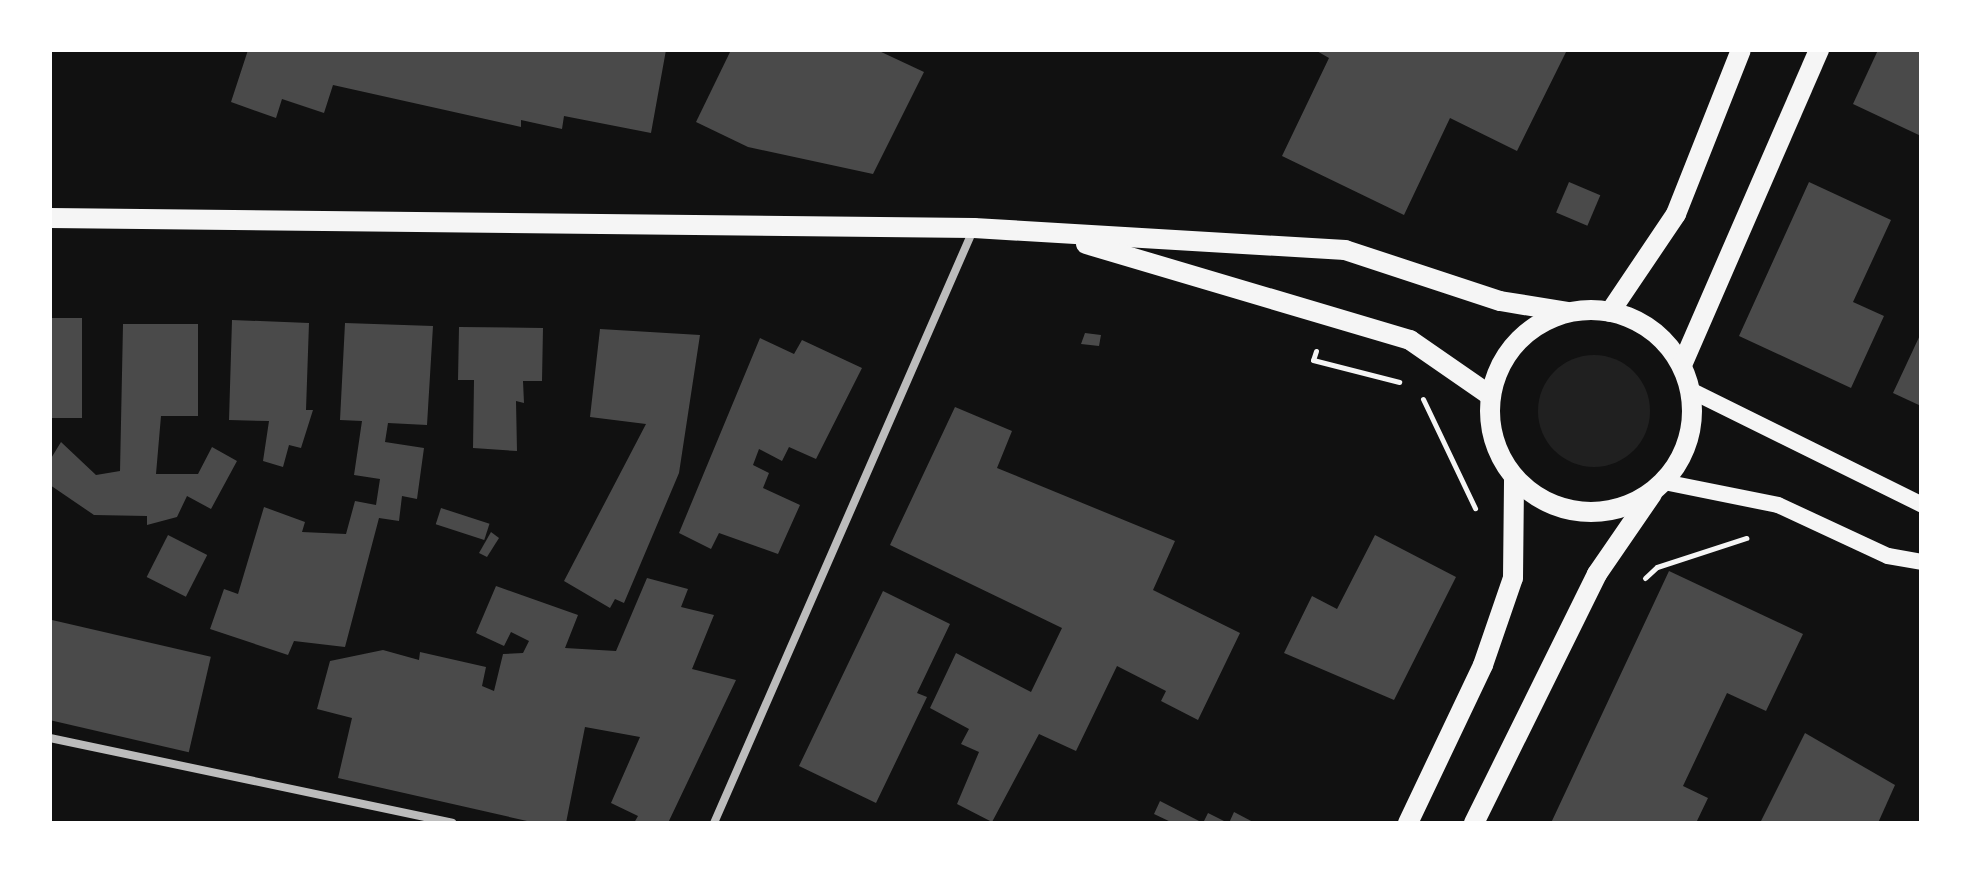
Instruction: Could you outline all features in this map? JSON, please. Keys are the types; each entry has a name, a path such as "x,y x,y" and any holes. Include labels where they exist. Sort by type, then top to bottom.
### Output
{"main road":[{"path":"1610,312 1676,214 1741,50"},
{"path":"1682,365 1819,50"},
{"path":"50,218 974,228 1345,250 1500,301 1567,312 1610,312 1652,330 1682,365 1690,390 1692,423 1659,486 1597,574 1474,823"},
{"path":"1051,234 1410,340 1491,396"},
{"path":"1567,312 1517,342 1491,396 1499,453 1514,477 1533,494 1581,512 1607,511 1659,486 1778,505 1888,556 1921,562"},
{"path":"1690,390 1921,504"},
{"path":"1408,823 1483,665 1513,578 1514,477"}],"street":[{"path":"714,823 974,228"},
{"path":"50,738 452,823"}],"path":[{"path":"1316,351 1313,360 1401,383 1421,396 1438,418 1482,522"},
{"path":"1640,584 1657,567 1694,553 1761,538"}],"shaded area":[{"path":"1594,355 1615,359 1634,371 1646,390 1650,411 1646,432 1634,451 1615,463 1594,467 1573,463 1554,451 1542,432 1538,411 1542,390 1554,371 1573,359"}],"building":[{"path":"248,50 666,50 651,133 564,116 562,129 521,120 521,127 333,85 324,113 282,99 276,118 231,102"},
{"path":"731,50 877,50 924,72 873,174 748,147 696,122"},
{"path":"1315,50 1567,50 1517,151 1450,118 1404,215 1282,156 1329,58"},
{"path":"1878,50 1921,50 1921,136 1853,104"},
{"path":"1569,182 1600,195 1587,226 1556,212"},
{"path":"1809,182 1891,220 1853,302 1884,316 1851,388 1739,336"},
{"path":"50,318 82,318 82,418 50,418"},
{"path":"232,320 309,323 306,410 313,410 301,448 289,445 283,467 263,461 269,421 229,420"},
{"path":"345,323 433,326 427,425 388,423 385,442 424,448 417,499 402,496 399,521 379,518 345,647 294,641 288,655 210,629 224,589 238,594 264,507 305,522 302,532 346,534 355,501 376,505 380,479 354,475 362,421 340,420"},
{"path":"123,324 198,324 198,416 161,416 156,474 198,474 212,447 237,461 211,509 187,496 177,517 147,525 147,516 94,515 50,485 50,460 61,442 96,475 120,471"},
{"path":"459,327 543,328 542,381 523,381 524,403 516,401 517,451 473,448 474,380 458,380"},
{"path":"600,329 700,335 679,473 624,603 615,599 610,608 564,581 646,424 590,417"},
{"path":"1085,333 1101,335 1099,346 1081,344"},
{"path":"1921,333 1921,406 1893,393"},
{"path":"760,338 794,354 802,340 862,368 816,459 789,447 782,461 759,449 753,465 769,473 763,488 800,505 778,554 719,533 711,549 679,533"},
{"path":"955,407 1012,431 997,468 1175,541 1153,590 1240,633 1198,720 1161,701 1166,691 1117,666 1076,751 1039,734 992,822 957,804 979,752 961,744 969,729 930,708 956,653 1031,692 1062,628 890,545"},
{"path":"441,508 490,524 484,540 436,524"},
{"path":"491,532 499,538 487,557 479,553"},
{"path":"168,535 207,555 186,597 147,577"},
{"path":"1375,535 1456,577 1394,700 1284,653 1312,596 1337,609"},
{"path":"1669,571 1803,634 1766,711 1727,693 1683,786 1708,798 1696,823 1551,823"},
{"path":"647,578 688,589 681,607 714,615 692,669 736,680 668,823 634,823 638,816 611,803 640,737 585,727 566,823 536,823 338,778 352,718 317,709 330,661 383,650 419,660 420,652 486,667 482,686 494,691 503,654 523,653 529,641 511,632 504,646 476,633 496,586 578,615 565,648 616,651"},
{"path":"883,591 950,624 917,693 927,697 876,803 799,766"},
{"path":"52,620 211,657 189,752 50,720"},
{"path":"1805,733 1895,785 1878,823 1760,823"},
{"path":"1160,801 1203,823 1173,823 1154,814"},
{"path":"1234,812 1255,823 1229,823"},
{"path":"1208,813 1228,823 1203,823"}]}
